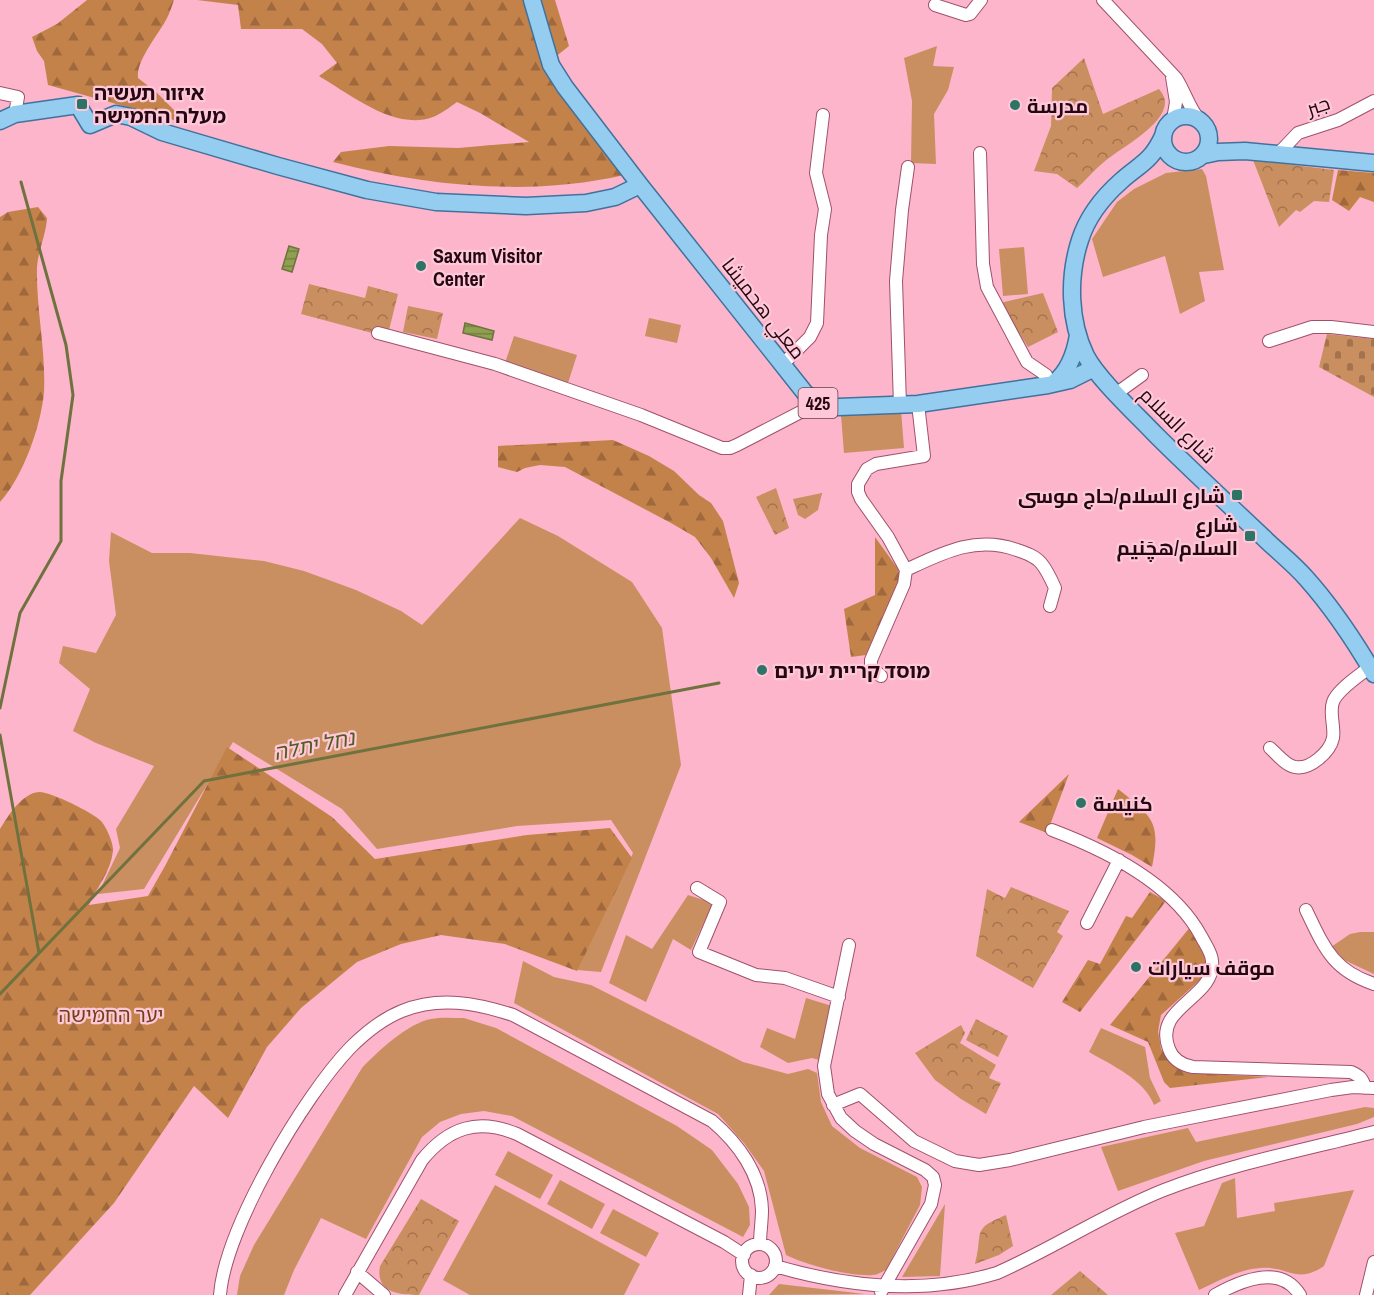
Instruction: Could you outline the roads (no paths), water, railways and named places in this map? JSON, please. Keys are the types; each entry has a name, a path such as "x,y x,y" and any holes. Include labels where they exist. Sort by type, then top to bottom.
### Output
{"main road":[{"name":"425","path":"532,0 552,65 640,186"},
{"path":"8,118 78,105 90,125 116,114 131,117 162,132 288,169 367,190 436,202 526,206 586,203 615,197 640,186"},
{"path":"1245,151 1221,140 1204,126 1185,116 1173,120 1163,136 1166,151 1176,161 1191,162 1204,155 1218,152 1245,151 1374,163"},
{"path":"1204,126 1210,142 1204,155"},
{"name":"شارع السلام","path":"1163,136 1149,159 1114,188 1096,209 1080,239 1072,289 1078,334 1094,368 1117,393 1186,465 1305,577 1341,623 1372,670"},
{"name":"شارع السلام","path":"1130,175 1176,161"},
{"name":"معلي هحميشا","path":"640,186 782,365 805,393 818,403"},
{"path":"1052,385 1070,363 1078,334"},
{"name":"425","path":"818,403 838,407 918,404 1052,385 1070,380 1094,368"}],"street":[{"path":"935,5 966,15 970,14 981,0"},
{"path":"1103,0 1181,86 1189,106 1204,126"},
{"path":"1167,69 1172,78 1176,102 1173,120"},
{"path":"0,93 18,97 8,118"},
{"name":"جبر","path":"1279,153 1298,133 1338,120 1374,101"},
{"path":"782,365 810,337 817,323 821,235 825,209 816,173 823,115"},
{"path":"980,153 983,264 987,287 1027,362 1046,375 1052,385"},
{"path":"900,405 896,281 908,167"},
{"path":"1269,341 1312,327 1374,332"},
{"path":"378,333 495,364 641,415 722,448 737,445 818,403"},
{"path":"1117,393 1142,375"},
{"path":"881,676 871,667 871,660 904,584 906,570 888,537 861,499 858,484 867,469 876,464 919,459 924,456 918,404"},
{"path":"906,570 953,548 970,544 991,544 1012,548 1040,561 1047,571 1055,588 1050,606"},
{"path":"1270,748 1289,765 1296,768 1318,759 1330,746 1333,736 1333,701 1338,694 1372,670"},
{"path":"1052,830 1090,844 1119,860 1181,907 1196,927 1212,962 1210,977 1169,1021 1165,1036 1168,1048 1182,1065 1351,1072 1359,1075 1370,1088"},
{"path":"1088,923 1119,860"},
{"path":"697,888 720,902 699,952 756,975 785,978 839,997"},
{"path":"1306,910 1325,949 1336,963 1374,984"},
{"path":"849,945 824,1066 826,1085 833,1105 841,1118 855,1131 874,1144 925,1170 934,1181 935,1194 931,1204 881,1292"},
{"path":"220,1295 236,1235 251,1201 277,1154 324,1080 351,1046 383,1021 401,1011 441,1002 463,1002 513,1015 712,1120 738,1146 754,1177 762,1209 759,1244"},
{"path":"833,1105 860,1094 914,1141 955,1161 979,1165 1010,1160 1144,1127 1331,1090 1370,1088"},
{"path":"345,1295 415,1171 430,1150 460,1130 482,1126 500,1128 518,1134 724,1242 744,1255"},
{"path":"775,1266 881,1292 943,1291 996,1273 1163,1190 1210,1174 1374,1132"},
{"path":"759,1244 767,1246 776,1258 775,1266 766,1276 759,1277 751,1275 744,1268 744,1255 750,1247 759,1244"},
{"path":"1366,1295 1374,1262"},
{"path":"357,1272 384,1295"},
{"path":"749,1295 751,1275"},
{"path":"1215,1295 1234,1284 1268,1276 1293,1285 1300,1295"}],"waterway":[{"path":"0,708 20,613 61,541 61,481 73,395 66,345 21,182"},
{"name":"נחל יתלה","path":"0,994 204,781 719,683"},
{"path":"0,735 39,953"}],"place":[{"name":"איזור תעשיה מעלה החמישה","path":"82,104"},
{"name":"مدرسة","path":"1015,105"},
{"name":"Saxum Visitor Center","path":"421,266"},
{"name":"شارع السلام/حاج موسى","path":"1237,495"},
{"name":"شارع السلام/هچَنيم","path":"1250,536"},
{"name":"מוסד קריית יערים","path":"762,670"},
{"name":"كنيسة","path":"1081,803"},
{"name":"موقف سيارات","path":"1136,967"}],"park label":[{"name":"יער החמישה","path":"111,1014"}]}
